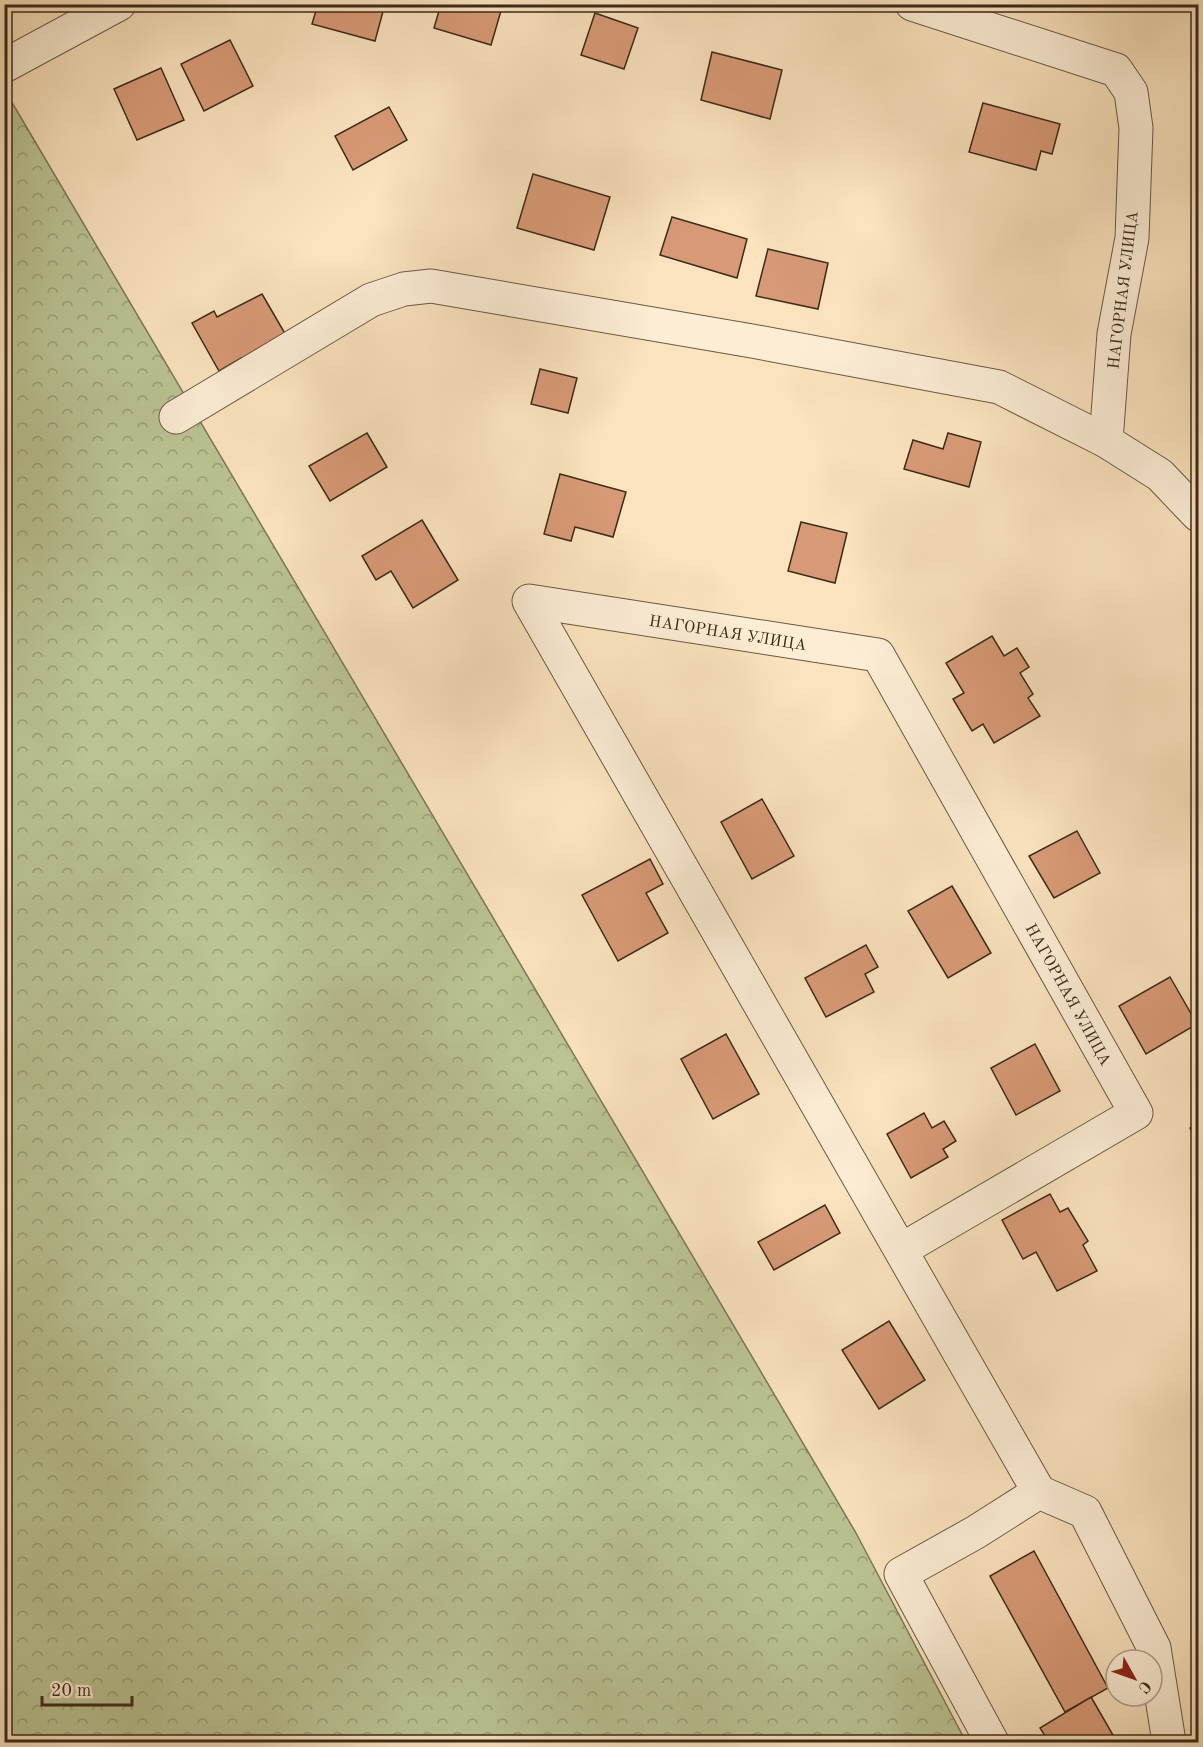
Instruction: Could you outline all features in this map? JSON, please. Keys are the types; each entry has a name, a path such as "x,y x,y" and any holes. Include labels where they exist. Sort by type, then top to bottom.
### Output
{"street":[{"path":"4,66 119,4"},
{"name":"НАГОРНАЯ УЛИЦА","path":"912,4 1116,70 1131,92 1136,128 1132,238 1114,334 1106,441"},
{"path":"176,417 371,300 404,289 431,286 741,339 999,387 1106,441 1160,475 1198,515"},
{"name":"НАГОРНАЯ УЛИЦА","path":"901,1250 1136,1113 878,655 529,601 1039,1492"},
{"path":"992,1743 901,1574 976,1532 1039,1492 1085,1512 1154,1648 1169,1743"}],"green space":[{"path":"4,89 856,1533 966,1742 5,1742"}],"building":[{"path":"318,4 385,4 375,41 312,24"},
{"path":"441,4 503,4 491,45 434,28"},
{"path":"595,13 638,28 624,69 581,55"},
{"path":"230,40 253,86 204,111 181,64"},
{"path":"712,52 782,70 770,119 701,100"},
{"path":"161,68 184,120 137,140 114,89"},
{"path":"983,103 1060,124 1052,154 1041,151 1036,170 969,152"},
{"path":"389,107 407,140 353,170 335,136"},
{"path":"533,174 610,197 594,250 517,228"},
{"path":"672,217 747,239 737,278 660,255"},
{"path":"768,249 828,263 818,309 756,296"},
{"path":"262,294 287,337 243,362 241,358 219,371 192,323 214,311 217,317"},
{"path":"540,369 577,378 568,413 531,404"},
{"path":"367,433 387,467 330,501 309,466"},
{"path":"948,433 981,442 969,487 904,469 913,440 943,449"},
{"path":"560,474 626,492 613,537 575,527 571,541 544,534"},
{"path":"422,520 458,580 413,608 391,571 376,580 362,556"},
{"path":"801,522 847,533 835,583 788,571"},
{"path":"992,636 1004,656 1017,648 1029,667 1020,673 1033,694 1028,698 1040,716 994,743 983,724 972,731 953,699 964,693 946,663"},
{"path":"762,799 794,856 752,879 721,822"},
{"path":"1077,831 1100,873 1054,898 1029,856"},
{"path":"650,859 663,884 646,893 668,933 618,961 582,895"},
{"path":"952,886 991,953 948,978 908,911"},
{"path":"866,945 878,967 865,974 874,992 826,1017 805,978"},
{"path":"1170,977 1197,1024 1146,1054 1119,1006"},
{"path":"726,1034 759,1094 713,1119 681,1059"},
{"path":"1035,1044 1060,1091 1016,1115 991,1068"},
{"path":"924,1113 932,1128 944,1121 956,1141 943,1149 948,1157 911,1178 887,1134"},
{"path":"1198,1123 1198,1144 1190,1128"},
{"path":"1050,1194 1060,1212 1068,1208 1088,1241 1083,1245 1097,1271 1057,1291 1036,1252 1023,1259 1002,1220"},
{"path":"825,1205 840,1233 774,1270 758,1242"},
{"path":"889,1321 925,1380 879,1409 842,1350"},
{"path":"1034,1551 1104,1681 1104,1690 1065,1712 990,1576"},
{"path":"1091,1697 1117,1742 1049,1742 1040,1728"}]}
